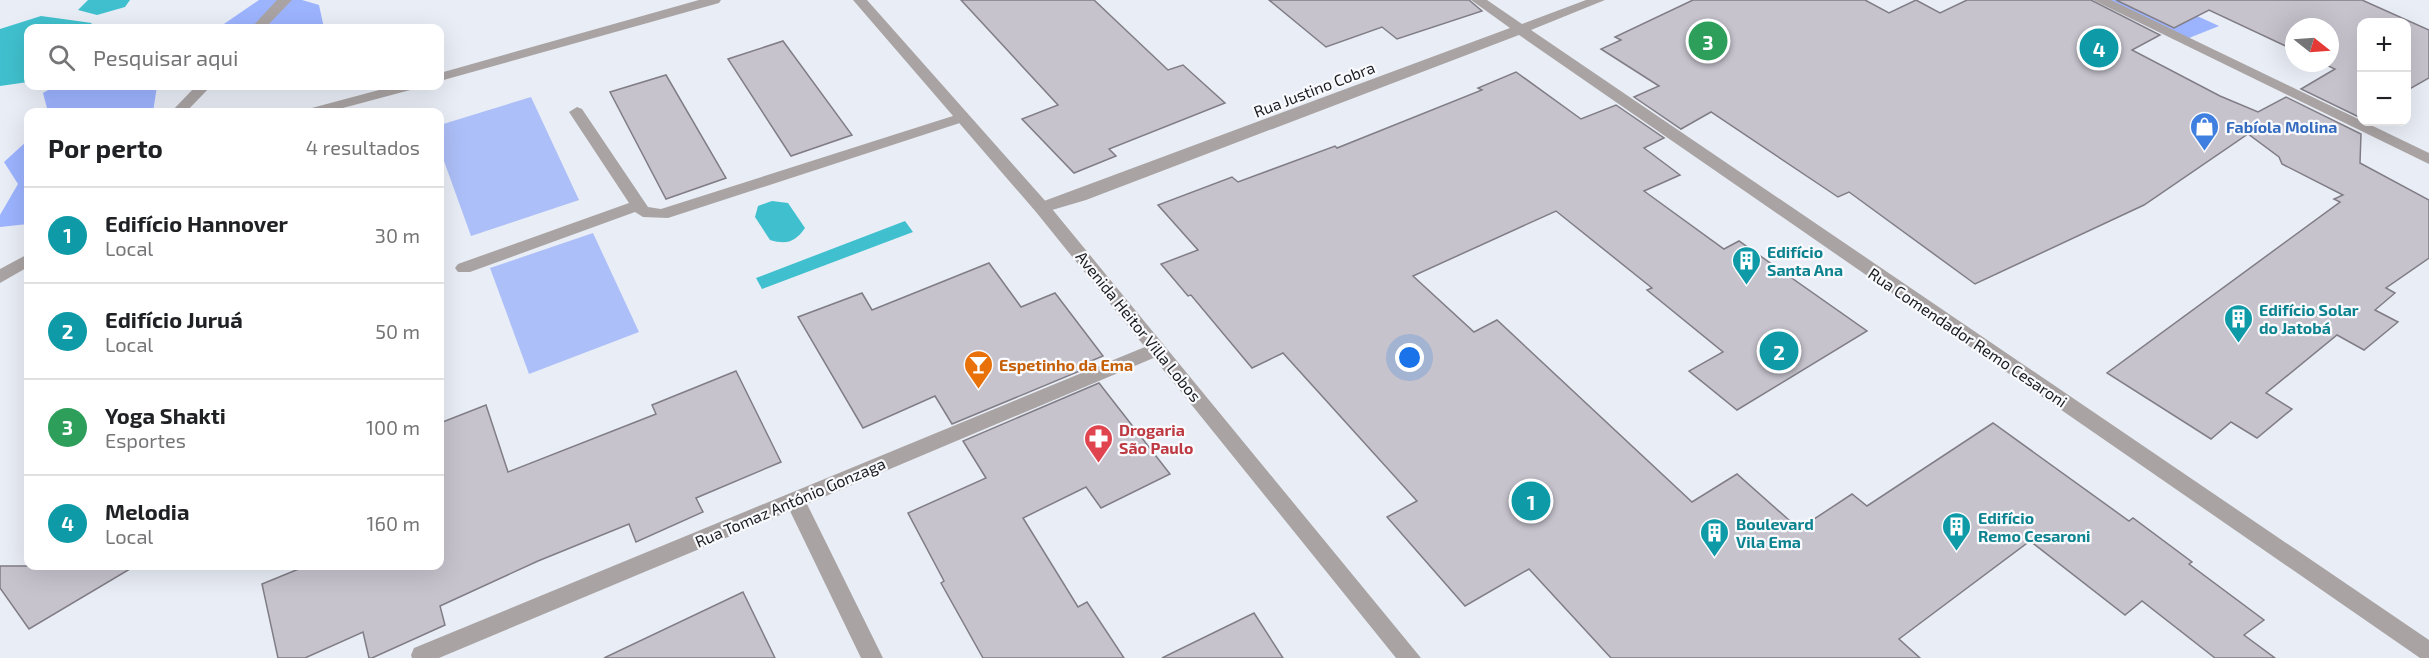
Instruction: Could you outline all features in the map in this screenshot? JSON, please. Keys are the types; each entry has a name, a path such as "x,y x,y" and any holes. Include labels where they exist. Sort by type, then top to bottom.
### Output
{"street":[{"path":"262,24 285,0"},
{"path":"444,76 714,0"},
{"name":"Avenida Heitor Villa Lobos","path":"860,0 1042,208 1410,658"},
{"name":"Rua Comendador Remo Cesaroni","path":"1478,0 2429,652"},
{"name":"Rua Justino Cobra","path":"1042,208 1080,196 1598,0"},
{"path":"2100,0 2429,159"},
{"path":"182,108 200,90"},
{"path":"328,108 395,90"},
{"path":"578,112 643,212 662,214 961,118"},
{"path":"464,268 639,205"},
{"path":"0,277 24,262"},
{"name":"Rua Tomaz António Gonzaga","path":"422,655 1157,349"},
{"path":"795,500 872,658"}],"shaded area":[{"path":"88,0 130,0 125,7 97,15 78,10"},
{"path":"259,0 302,0 319,5 323,24 224,24"},
{"path":"2105,0 2162,0 2219,26 2184,40"},
{"path":"41,16 92,23 24,24 24,83 0,86 0,29"},
{"path":"48,90 156,90 154,108 47,108 43,93"},
{"path":"531,97 579,200 471,236 444,161 444,124"},
{"path":"24,144 24,224 0,227 0,215 18,184 4,162"},
{"path":"772,201 788,203 805,228 794,239 786,242 770,240 755,217 758,206"},
{"path":"905,221 913,232 762,289 756,278"},
{"path":"593,233 639,332 529,374 490,268"}],"building":[{"path":"961,0 1094,0 1168,70 1183,65 1225,103 1109,149 1116,156 1074,173 1022,119 1058,105"},
{"path":"1269,0 1469,0 1482,11 1397,39 1382,27 1326,47"},
{"path":"1693,0 1865,0 1889,13 1916,0 1940,13 1967,0 2091,0 2160,35 2132,50 2220,96 2258,112 2286,97 2361,134 2360,163 2429,200 2429,258 2386,288 2395,293 2375,310 2398,322 2364,350 2337,335 2266,393 2292,409 2257,438 2231,422 2211,439 2107,373 2340,202 2334,199 2343,195 2282,164 2279,157 2248,134 2144,205 1975,284 1849,192 1838,197 1711,112 1681,129 1634,97 1659,86 1601,49 1621,40 1615,37"},
{"path":"2116,0 2362,0 2402,18 2357,18 2357,116 2301,89 2330,72 2339,72 2339,18 2285,18 2285,46 2209,10 2174,28"},
{"path":"2411,22 2429,30 2429,78 2411,88"},
{"path":"783,41 852,135 791,156 728,59"},
{"path":"1516,72 1581,119 1616,105 1664,138 1644,148 1680,175 1644,191 1724,249 1739,241 1867,331 1737,410 1689,371 1723,352 1647,290 1652,288 1556,211 1413,276 1474,332 1497,320 1692,502 1737,474 1799,529 1852,494 1867,506 1993,423 2129,521 2133,518 2192,562 2189,564 2264,620 2244,635 2275,658 2215,658 2142,601 2125,615 2030,541 1899,639 1920,658 1611,658 1529,569 1465,606 1387,517 1417,501 1283,353 1252,368 1191,295 1188,296 1161,264 1198,250 1158,205 1232,177 1238,182 1335,146 1337,148 1482,90 1478,88"},
{"path":"666,75 726,178 666,199 610,92"},
{"path":"989,263 1021,307 1055,293 1103,356 1084,364 1087,368 952,424 935,396 863,428 798,317 862,293 872,310"},
{"path":"736,371 781,462 696,498 703,512 636,542 629,524 538,561 440,606 445,625 372,658 369,658 363,632 305,658 278,658 262,584 296,570 444,570 444,421 486,405 508,472 656,414 652,405"},
{"path":"1099,383 1170,474 1101,508 1086,487 1023,518 1078,607 1087,602 1124,658 983,658 941,583 944,581 908,513 986,478 963,441"},
{"path":"0,566 24,566 24,570 128,570 29,629 0,588"},
{"path":"743,592 775,658 604,658"},
{"path":"1254,613 1283,658 1162,658"}],"place":[{"name":"Yoga Shakti","path":"1708,41"},
{"name":"Melodia","path":"2099,48"},
{"name":"Fabíola Molina","path":"2205,152"},
{"name":"Edifício Santa Ana","path":"1746,286"},
{"name":"Edifício Solar do Jatobá","path":"2238,344"},
{"name":"Edifício Juruá","path":"1779,351"},
{"name":"Espetinho da Ema","path":"978,390"},
{"name":"Drogaria São Paulo","path":"1098,464"},
{"name":"Edifício Hannover","path":"1531,501"},
{"name":"Edifício Remo Cesaroni","path":"1957,552"},
{"name":"Boulevard Vila Ema","path":"1715,558"}]}
